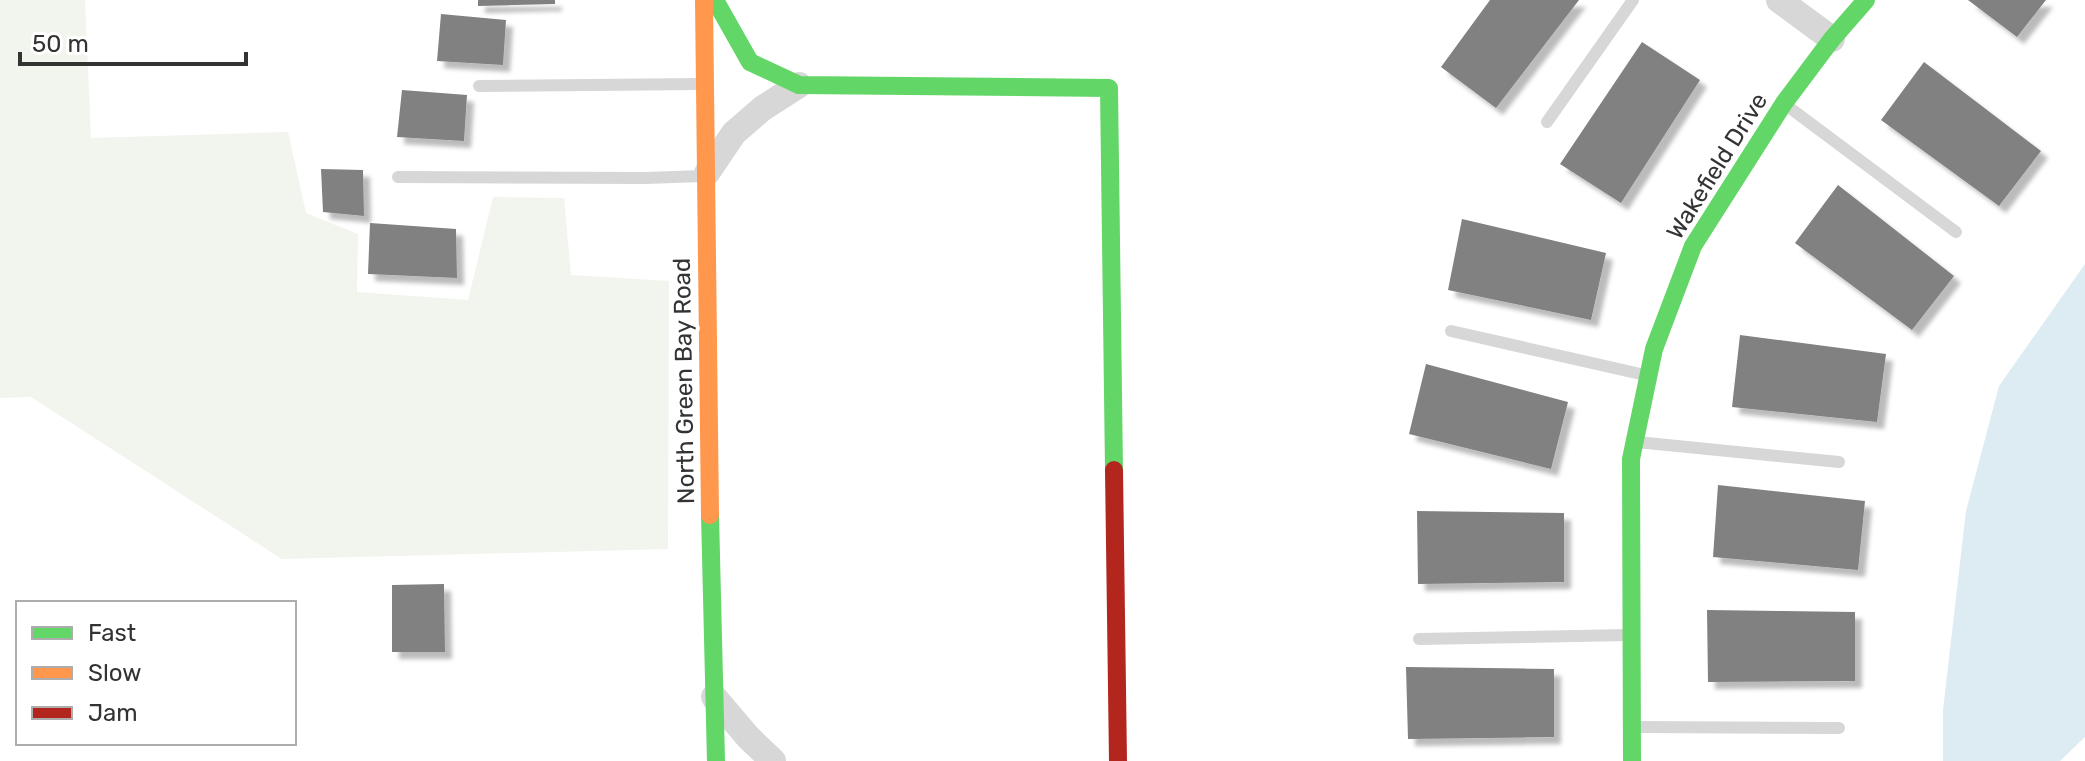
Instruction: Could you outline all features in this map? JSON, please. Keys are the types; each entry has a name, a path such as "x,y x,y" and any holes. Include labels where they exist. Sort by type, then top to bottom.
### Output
{"street":[{"name":"North Green Bay Road","path":"704,0 716,761"},
{"path":"715,0 750,62 799,85 1109,88 1118,761"},
{"path":"1779,0 1832,39"},
{"name":"Wakefield Drive","path":"1632,761 1631,459 1654,349 1693,246 1784,103 1866,0"},
{"path":"705,176 734,133 763,108 799,85"},
{"path":"714,697 773,761"}],"lane":[{"path":"1547,122 1633,0"},
{"path":"479,86 704,84"},
{"path":"1784,103 1956,232"},
{"path":"398,177 705,176"},
{"path":"1451,331 1648,375"},
{"path":"1634,442 1839,462"},
{"path":"1419,639 1631,635"},
{"path":"1631,727 1839,728"}],"shaded area":[{"path":"0,0 85,0 91,138 288,132 306,213 358,234 357,292 468,300 493,197 564,198 571,275 669,281 668,549 282,559 31,397 0,398"},
{"path":"2085,264 2085,737 2060,761 1943,761 1943,710 1966,511 1999,386"}],"building":[{"path":"478,0 555,0 555,4 478,6"},
{"path":"1490,0 1579,0 1496,108 1441,67"},
{"path":"1968,0 2046,0 2017,37"},
{"path":"441,14 506,20 503,65 437,61"},
{"path":"1642,42 1700,80 1621,203 1560,164"},
{"path":"1924,62 2041,151 1999,206 1881,120"},
{"path":"402,90 467,95 464,141 397,137"},
{"path":"321,169 363,170 364,216 323,212"},
{"path":"1838,185 1954,276 1912,330 1795,243"},
{"path":"1462,219 1606,253 1591,320 1448,290"},
{"path":"370,223 456,229 457,278 368,274"},
{"path":"1740,335 1886,354 1877,422 1732,407"},
{"path":"1426,364 1568,402 1551,469 1409,434"},
{"path":"1718,485 1865,501 1858,570 1713,557"},
{"path":"1417,511 1564,513 1564,582 1418,584"},
{"path":"444,584 445,652 392,652 392,585"},
{"path":"1707,610 1855,612 1855,681 1708,682"},
{"path":"1406,667 1554,669 1554,737 1408,739"}],"traffic: fast":[{"path":"715,0 750,62 799,85 1109,88 1114,470"},
{"path":"1632,761 1631,459 1654,349 1693,246 1784,103 1866,0"},
{"path":"710,515 716,761"}],"traffic: slow":[{"path":"704,0 710,515"}],"traffic: jam":[{"path":"1114,470 1118,761"}]}
